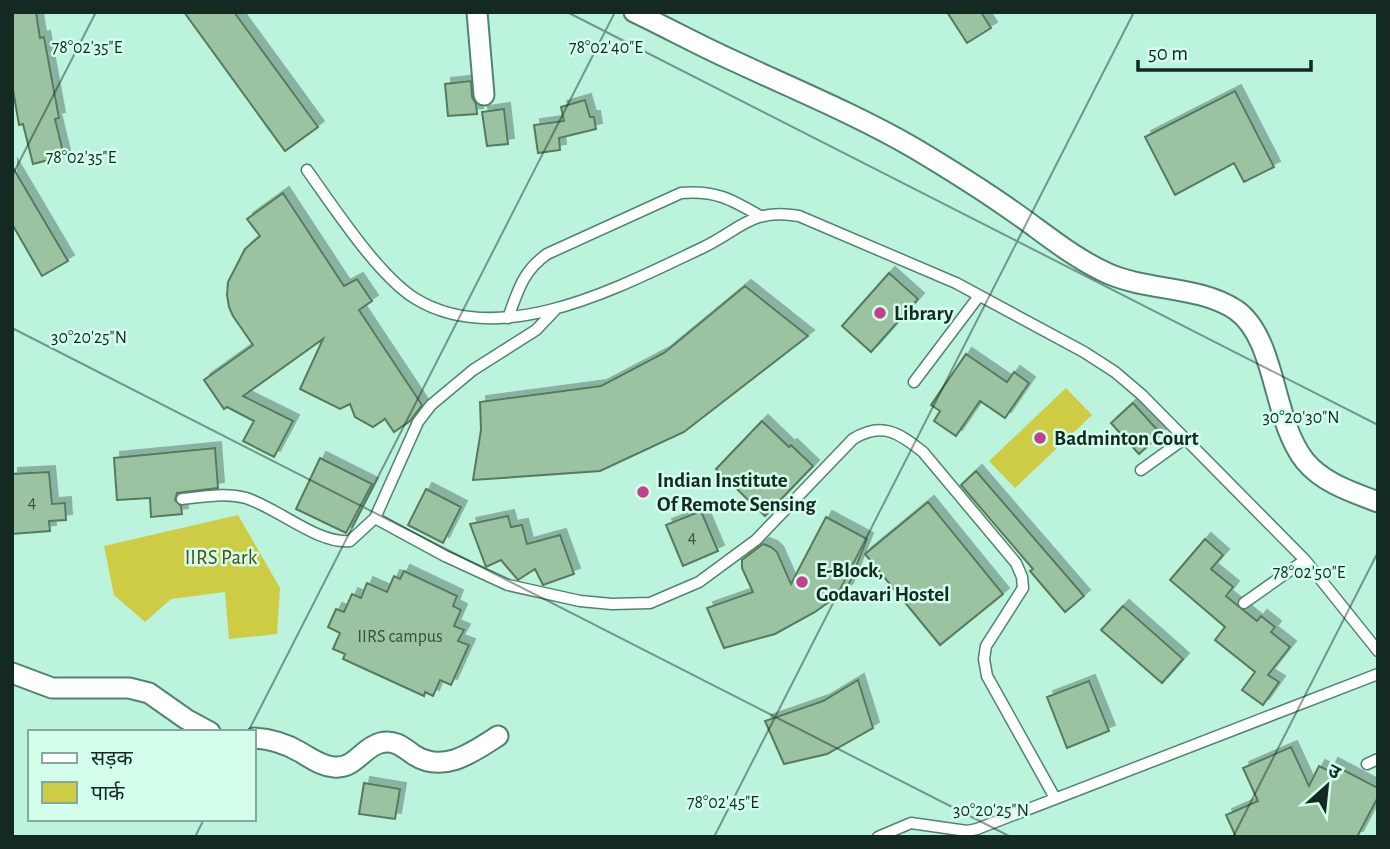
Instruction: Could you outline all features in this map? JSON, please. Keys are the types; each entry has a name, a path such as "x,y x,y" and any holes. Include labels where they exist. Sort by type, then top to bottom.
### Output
{"street":[{"path":"477,12 484,95"},
{"path":"634,12 663,18 911,146 973,183 1055,242 1110,275 1201,296 1223,303 1237,312 1251,323 1260,341 1290,436 1306,462 1327,480 1378,502"},
{"path":"12,673 52,688 129,688 149,693 206,730"},
{"path":"256,738 286,744 332,768 348,765 379,743 392,742 417,757 432,762 454,761 469,755 498,736"}],"lane":[{"path":"307,170 389,276 409,294 432,307 454,314 508,318 555,310 637,278 706,246 760,216 776,212 799,216 956,283 1084,352 1115,372 1142,395 1305,560 1378,651"},
{"path":"508,318 521,283 533,264 547,254 681,193 703,191 717,195 733,200 760,216"},
{"path":"914,382 979,296"},
{"path":"182,499 228,494 247,499 340,542 350,541 375,518 418,422 431,405 473,370 536,330 555,310"},
{"path":"375,518 445,556 508,585 580,601 650,603 699,582 757,540 853,439 867,430 884,430 905,437 923,452 1016,563 1023,577 1023,588 986,646 984,659 987,676 1055,798"},
{"path":"1141,470 1184,439"},
{"path":"1244,603 1305,560"},
{"path":"878,837 911,823 968,834 1378,674"},
{"path":"1367,764 1378,759"}],"green space":[{"name":"Badminton Court","path":"1066,388 1092,415 1015,488 989,461"},
{"name":"IIRS Park","path":"238,515 280,588 277,634 229,639 225,592 171,599 145,622 114,595 104,546"}],"building":[{"path":"12,12 36,12 40,38 44,37 59,118 55,119 64,156 33,164 23,124 19,125 12,84"},
{"path":"184,12 234,12 318,127 285,151"},
{"path":"947,12 981,12 991,28 967,43"},
{"path":"471,81 477,114 448,116 445,84"},
{"path":"1235,91 1274,167 1244,182 1234,163 1175,195 1145,137"},
{"path":"585,100 590,117 594,117 596,129 559,138 560,150 538,153 534,125 564,121 561,107"},
{"path":"504,109 508,144 487,146 482,112"},
{"path":"12,166 68,261 42,276 12,224"},
{"path":"283,193 344,286 357,279 372,301 359,310 422,405 410,421 394,432 385,419 373,427 355,417 350,404 340,409 300,389 323,339 243,396 293,421 274,457 243,441 254,421 227,407 224,409 204,380 253,345 229,307 228,282 245,249 260,236 247,219"},
{"name":"Library","path":"889,273 918,299 871,352 842,326"},
{"path":"745,286 808,336 684,432 600,471 473,480 481,430 480,402 601,386 664,353"},
{"path":"966,354 1007,382 1014,372 1029,383 1005,418 980,401 956,436 934,421 940,411 931,405"},
{"path":"1133,403 1161,434 1139,454 1111,423"},
{"path":"762,421 813,466 765,516 716,469"},
{"path":"215,448 218,488 177,493 175,500 181,506 182,514 151,517 150,498 117,500 114,458"},
{"path":"320,458 372,484 346,533 296,509"},
{"path":"976,471 1084,596 1065,612 1030,571 1033,569 961,485"},
{"path":"49,472 52,504 65,503 66,520 49,521 50,531 12,534 12,474"},
{"path":"426,489 461,507 443,543 408,525"},
{"path":"928,502 1003,594 940,645 865,554"},
{"path":"701,511 718,551 683,566 666,525"},
{"path":"508,516 511,527 522,525 527,544 560,535 574,574 543,585 535,569 518,580 501,560 486,567 470,524"},
{"name":"E-Block, Godavari Hostel","path":"826,517 867,539 847,589 815,612 775,634 724,648 707,608 753,592 742,568 742,560 763,544 771,547 777,552 791,584"},
{"path":"1205,539 1223,555 1211,569 1233,587 1226,596 1257,621 1261,616 1275,627 1271,632 1290,647 1268,675 1279,682 1263,705 1242,690 1255,672 1215,640 1225,627 1170,580"},
{"path":"404,571 457,596 453,606 461,610 454,626 464,630 458,641 469,645 451,685 440,680 433,696 425,692 424,696 343,659 345,654 333,649 340,633 328,627 336,609 344,612 352,594 361,598 367,583 387,592 394,576 400,579"},
{"path":"1123,606 1183,659 1162,683 1101,630"},
{"path":"858,680 873,728 827,754 784,764 765,721 823,701"},
{"path":"1089,681 1109,731 1067,748 1047,697"},
{"path":"1291,747 1309,786 1319,766 1329,771 1332,764 1378,788 1378,797 1357,837 1236,837 1226,815 1258,801 1243,768"},
{"path":"364,783 400,789 395,819 359,814"}],"place":[{"name":"Library","path":"880,313"},
{"name":"Badminton Court","path":"1040,438"},
{"name":"Indian Institute Of Remote Sensing","path":"643,492"},
{"name":"E-Block, Godavari Hostel","path":"802,582"}]}
